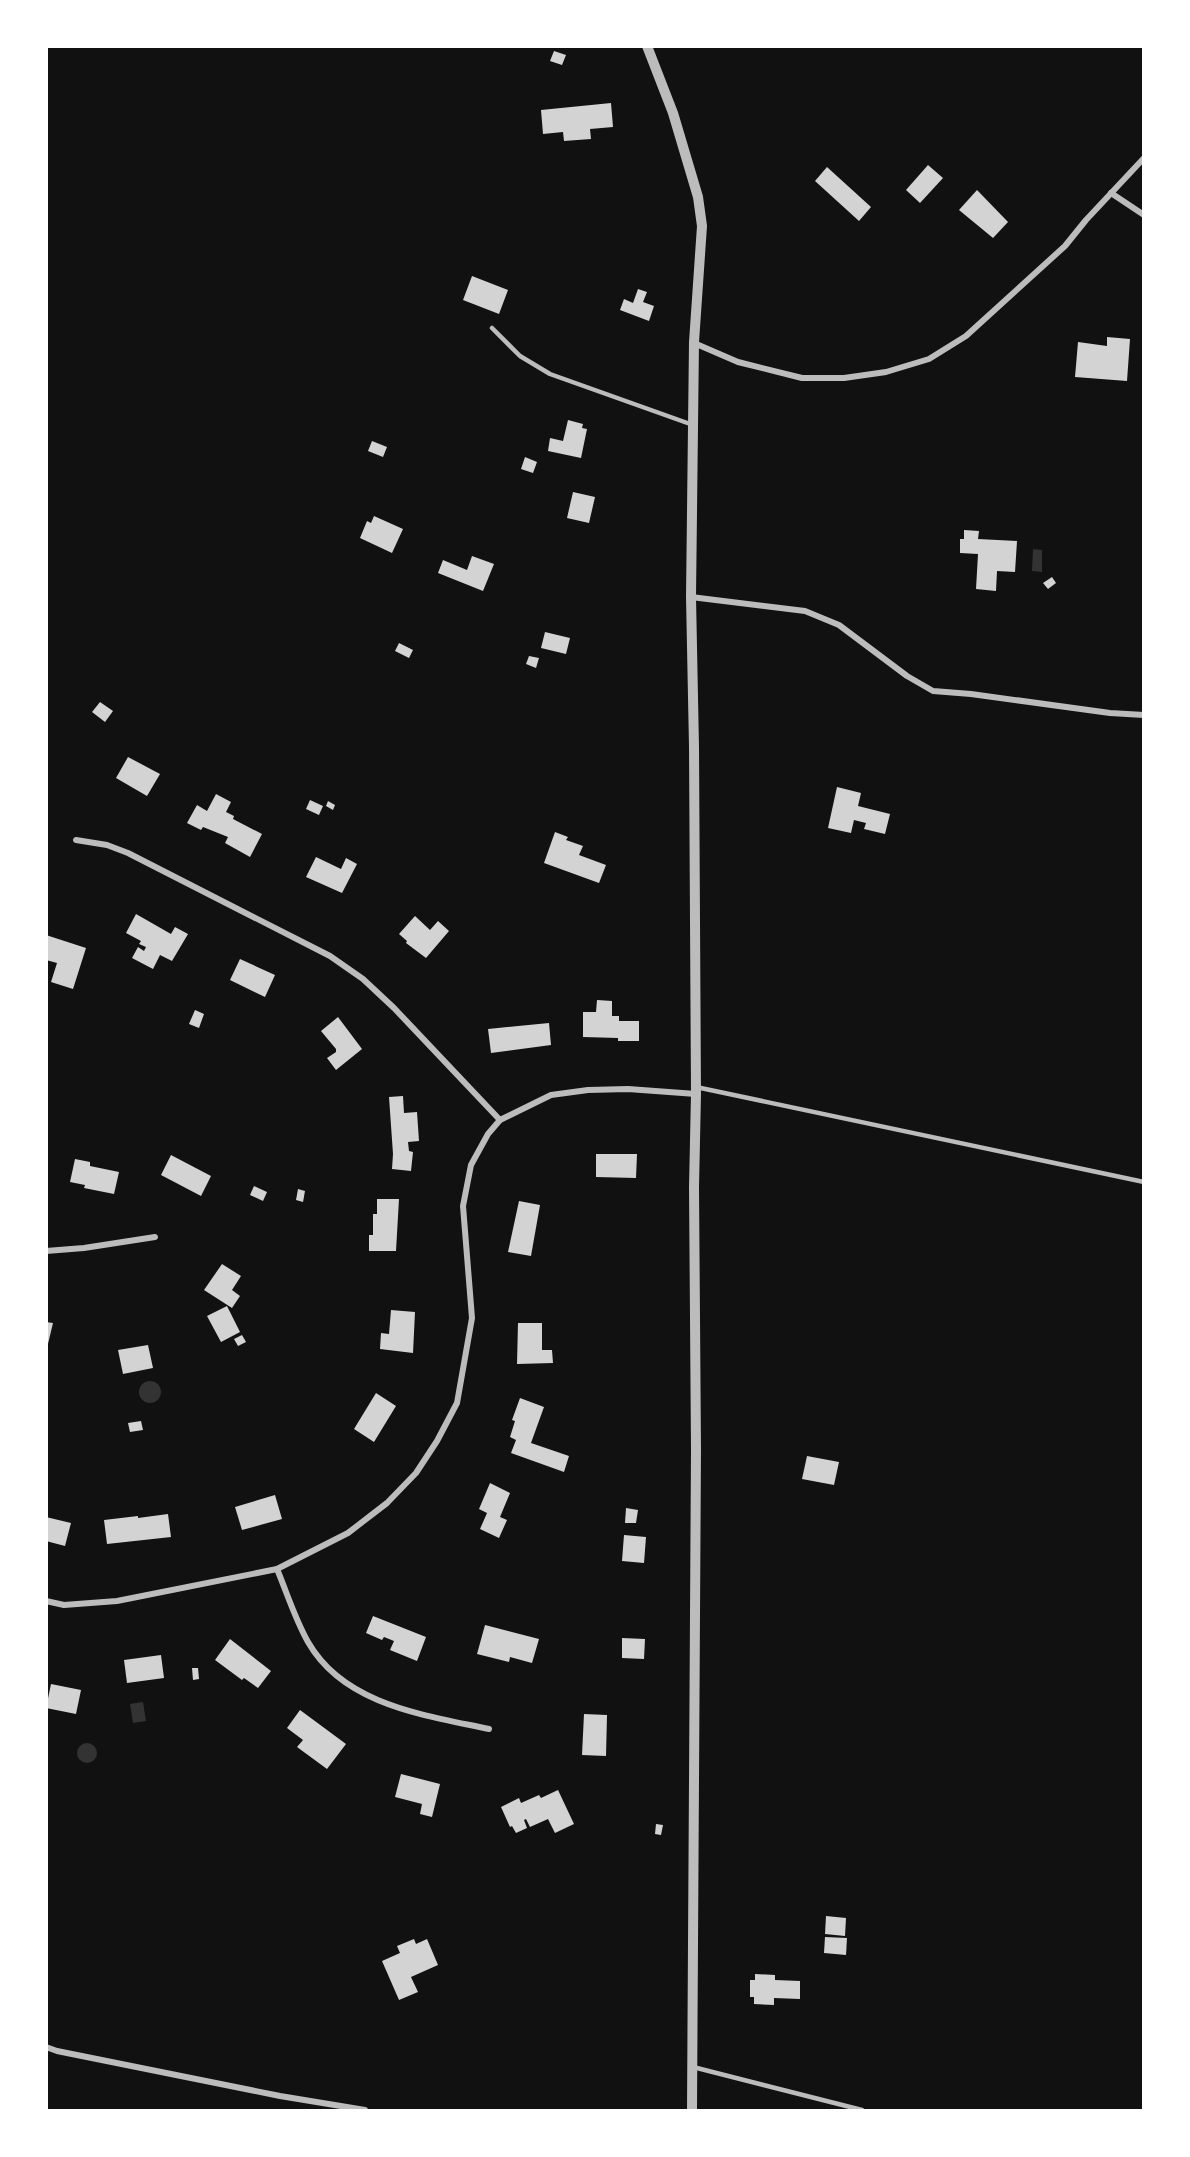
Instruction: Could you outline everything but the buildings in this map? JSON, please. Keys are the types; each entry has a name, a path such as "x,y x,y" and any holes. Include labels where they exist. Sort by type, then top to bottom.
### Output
{"street":[{"path":"647,46 673,113 698,196 702,226 694,342 691,597 696,1090 692,2110"},
{"path":"694,342 738,362 802,378 886,372 929,359 966,336 1065,246 1143,158"},
{"path":"1111,193 1143,215"},
{"path":"691,597 805,611 839,625 907,676 933,691 1143,715"},
{"path":"76,840 107,844 128,853 330,956 363,979 394,1008 500,1120"},
{"path":"46,1601 64,1605 117,1601 277,1569 348,1533 387,1503 416,1473 437,1441 457,1403 471,1318 462,1206 471,1165 488,1134 500,1120 551,1095 588,1090 696,1090"},
{"path":"46,1251 84,1248 155,1237"},
{"path":"277,1569 308,1642 328,1669 350,1686 390,1704 430,1717 489,1730"},
{"path":"46,2047 280,2096 365,2110"}],"lane":[{"path":"492,328 520,356 550,374 693,425"},
{"path":"696,1090 1143,1182"},
{"path":"691,2066 862,2110"}],"shaded area":[{"path":"1033,549 1042,550 1042,572 1032,571"},
{"path":"150,1381 158,1384 161,1392 158,1400 150,1403 142,1400 139,1392 142,1384"},
{"path":"143,1702 146,1721 133,1723 130,1704"},
{"path":"87,1743 94,1746 97,1753 94,1760 87,1763 80,1760 77,1753 80,1746"}]}
